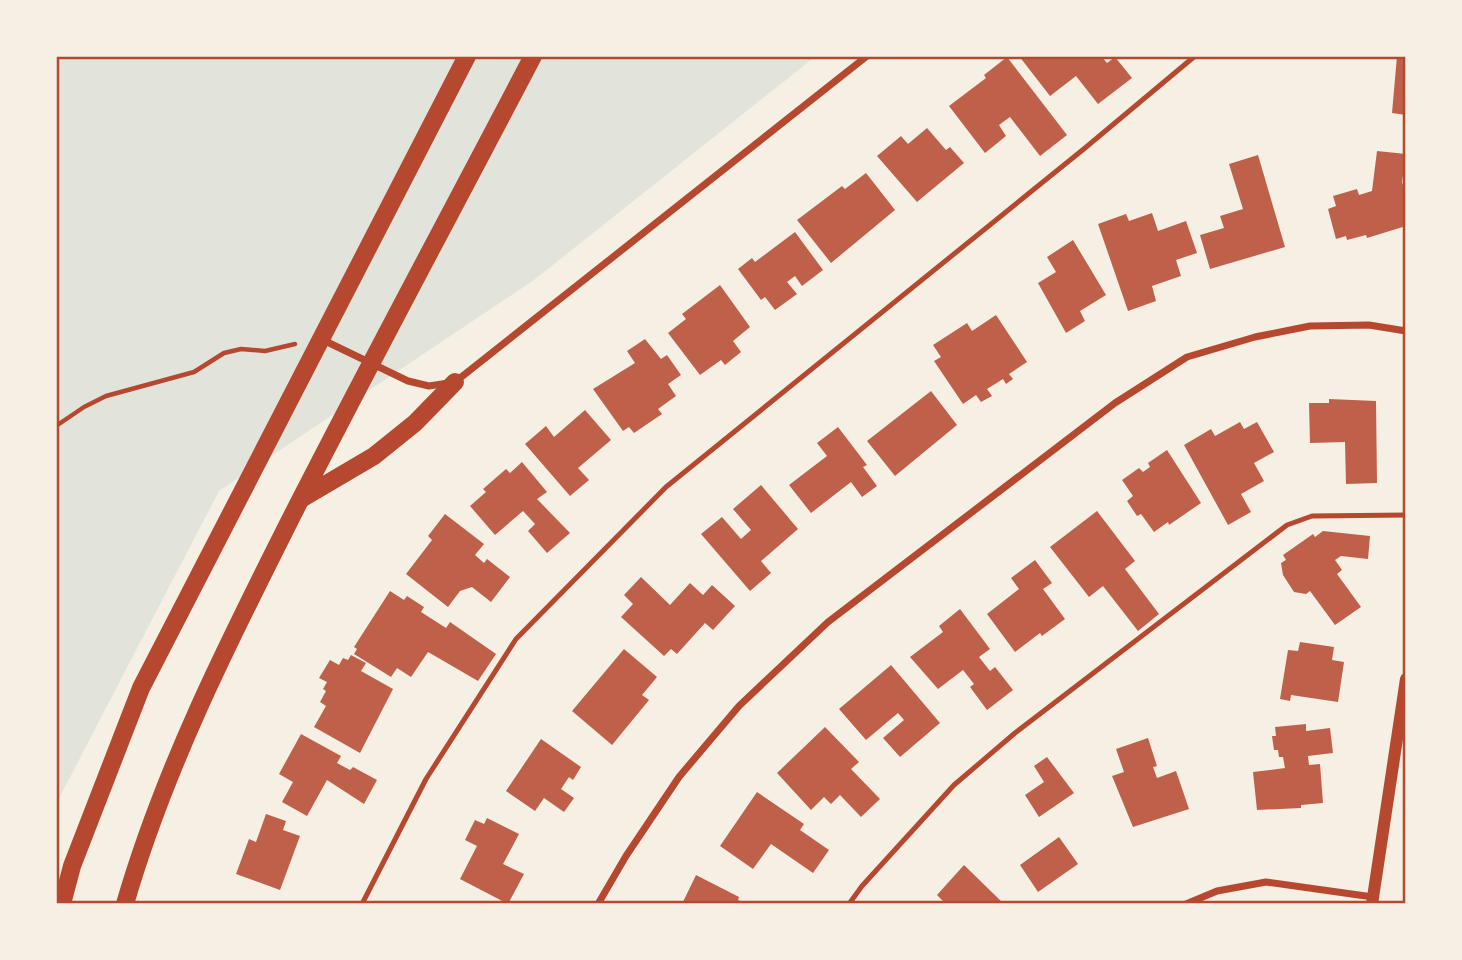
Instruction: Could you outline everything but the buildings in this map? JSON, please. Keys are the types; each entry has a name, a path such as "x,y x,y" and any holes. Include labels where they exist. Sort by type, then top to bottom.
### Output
{"main road":[{"path":"62,904 72,866 141,688 467,56"},
{"path":"125,904 137,863 198,707 301,499 533,56"},
{"path":"301,499 374,456 415,423 455,382"}],"street":[{"path":"321,339 408,381 429,386 455,382 867,56"},
{"path":"597,904 625,856 679,777 739,706 828,622 1115,402 1187,357 1255,337 1310,326 1369,325 1406,331"},
{"path":"1186,904 1217,891 1266,882 1372,900 1406,679"}],"lane":[{"path":"362,904 426,779 516,639 666,487 1195,56"},
{"path":"849,904 862,886 964,776 1015,733 1287,525 1312,516 1406,515"}],"path":[{"path":"56,426 106,396 194,372 224,353 241,349 265,351 321,339"}],"shaded area":[{"path":"56,56 816,56 534,280 219,491 56,804"}]}
